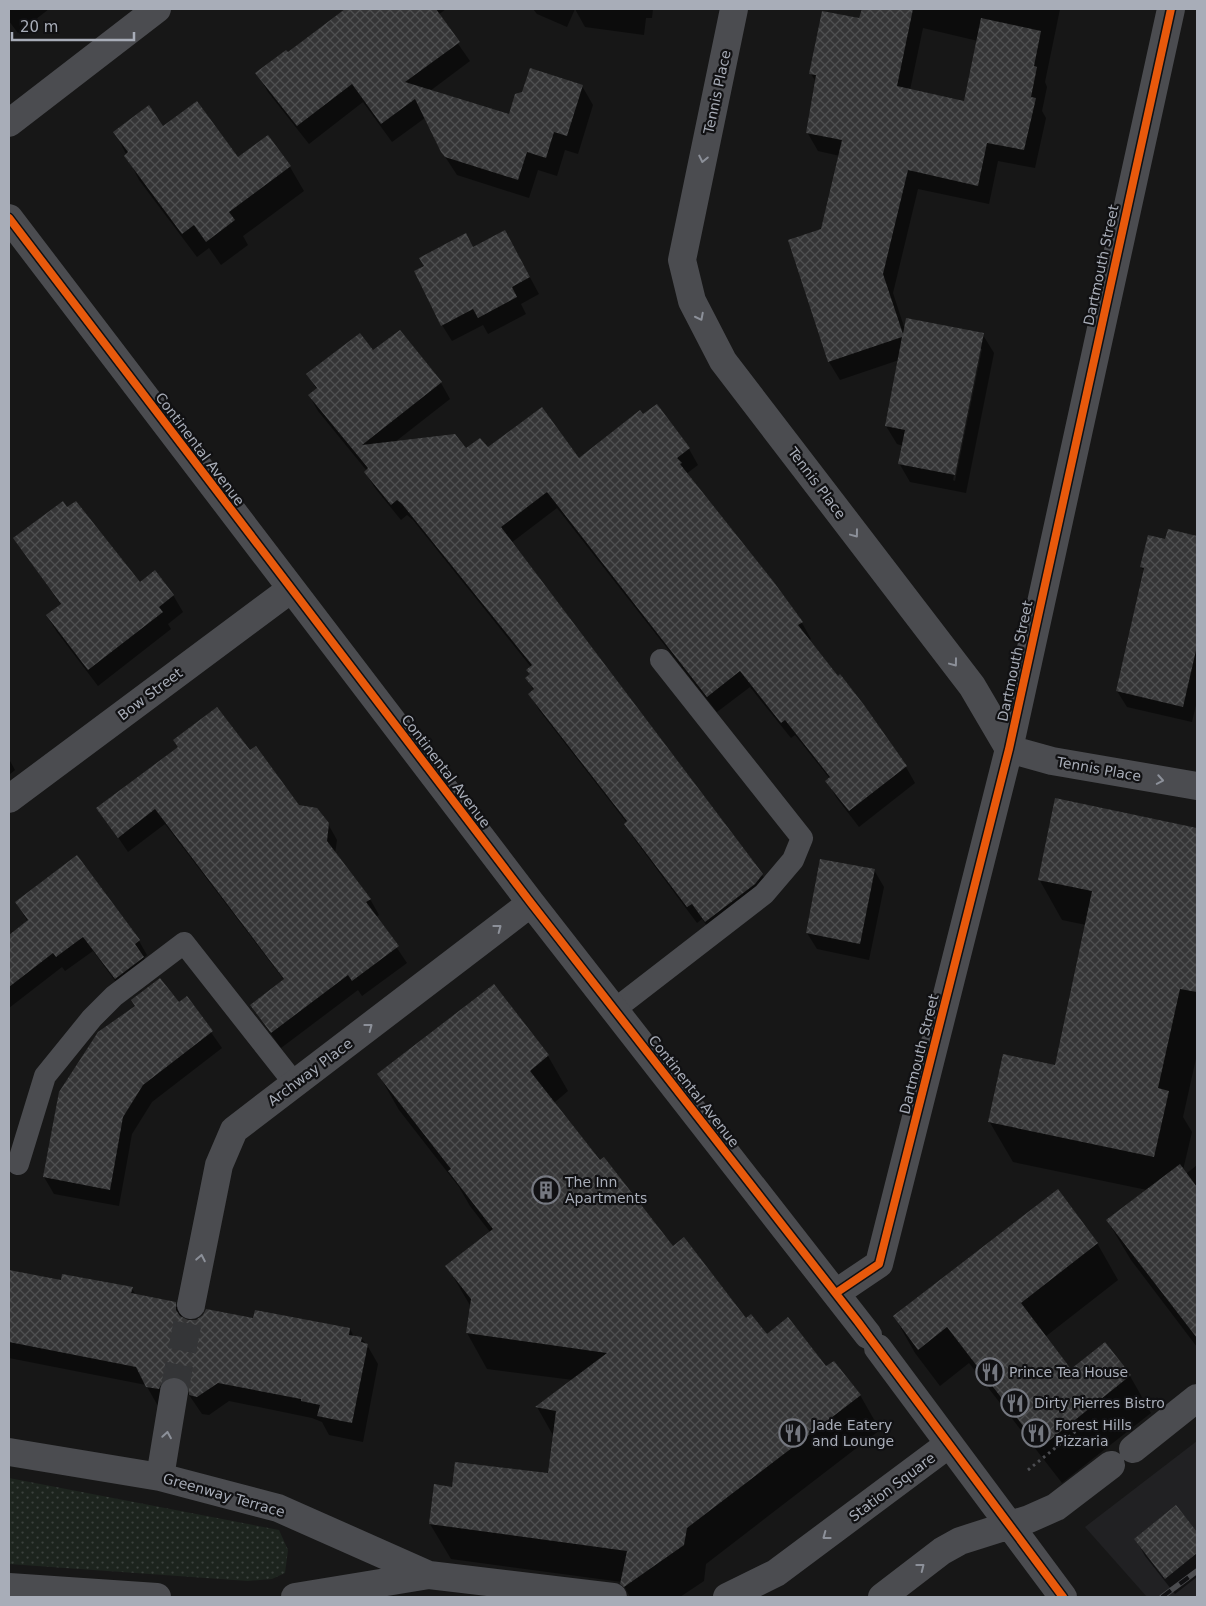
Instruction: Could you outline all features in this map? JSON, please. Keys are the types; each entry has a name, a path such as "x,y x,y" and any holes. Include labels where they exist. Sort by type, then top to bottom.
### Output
{"street":[{"path":"9,123 158,9"},
{"name":"Tennis Place","path":"734,9 682,260 692,301 723,361 972,686 1009,749 1052,761 1197,786"},
{"name":"Dartmouth Street","path":"836,1293 879,1264 1009,749 1170,9"},
{"name":"Continental Avenue","path":"9,218 531,903 836,1293 949,1444"},
{"name":"Bow Street","path":"9,799 291,589"},
{"name":"Archway Place","path":"191,1306 219,1165 234,1130 531,903"},
{"path":"160,1477 174,1392"},
{"path":"1133,1449 1197,1398"},
{"name":"Station Square","path":"727,1597 784,1568 949,1444 1063,1597"},
{"name":"Greenway Terrace","path":"9,1452 160,1477 278,1508 429,1575"},
{"path":"882,1597 948,1547 1009,1524 1029,1519 1056,1507 1111,1465"},
{"name":"Greenway Terrace","path":"295,1597 429,1575 613,1597"},
{"path":"9,1587 157,1597"}],"lane":[{"path":"614,1010 764,894 793,860 802,838 661,660"},
{"path":"18,1164 45,1076 92,1018 114,996 184,943 295,1084"}],"path":[{"path":"1028,1470 1081,1427"}],"shaded area":[{"path":"1197,1441 1197,1597 1147,1597 1085,1527"},
{"path":"9,1478 279,1530 288,1550 285,1573 272,1579 248,1581 9,1564"}],"building":[{"path":"345,9 436,9 460,42 405,82 509,114 515,94 522,92 530,68 583,85 567,136 554,132 546,158 527,152 518,180 445,157 415,99 381,124 352,84 297,126 255,73 286,50 288,52"},
{"path":"862,9 913,9 897,86 964,101 981,18 1041,31 1034,66 1037,67 1031,97 1036,98 1024,150 987,143 978,186 908,170 883,274 903,334 906,318 984,333 955,475 898,464 905,430 885,426 902,337 828,362 788,240 821,229 842,140 806,133 816,75 809,74 822,11 859,18"},
{"path":"197,101 238,157 268,135 291,166 229,212 235,220 206,242 194,225 182,234 124,156 128,152 113,132 149,105 163,126"},
{"path":"505,230 530,277 512,287 517,297 478,318 473,309 441,326 414,271 424,266 419,258 466,233 473,247"},
{"path":"400,330 442,382 362,445 455,434 466,448 480,438 488,447 542,407 579,458 640,410 643,414 657,404 690,448 677,458 682,463 680,464 773,581 803,622 798,625 838,676 840,674 864,705 907,766 849,811 825,781 830,777 785,720 781,723 740,671 707,697 547,492 501,527 763,874 755,884 705,922 692,904 687,907 624,824 627,821 528,694 534,689 525,678 530,674 526,670 532,665 402,504 397,500 391,505 364,472 368,468 308,395 317,388 306,374 360,333 373,350"},
{"path":"63,501 67,507 76,501 140,582 155,570 174,595 159,607 163,612 88,670 46,615 61,604 13,538"},
{"path":"1168,529 1197,536 1197,646 1183,707 1116,691 1144,568 1140,567 1148,535 1165,539"},
{"path":"217,707 250,750 256,746 299,805 317,808 329,823 327,841 371,899 366,902 399,946 352,981 348,975 271,1033 250,1005 284,979 155,809 118,838 96,808 178,747 173,740"},
{"path":"1055,798 1197,828 1197,992 1180,989 1158,1088 1169,1091 1154,1157 988,1122 1003,1054 1055,1065 1092,891 1038,880"},
{"path":"77,855 140,940 135,944 144,957 115,979 83,937 56,957 53,953 9,987 9,935 28,920 15,902"},
{"path":"820,859 875,869 860,944 806,933"},
{"path":"160,978 179,1002 187,996 213,1031 143,1085 123,1117 110,1190 43,1177 59,1092 98,1032 135,1006 131,1000"},
{"path":"494,984 549,1055 530,1071 600,1160 604,1157 673,1246 684,1237 746,1318 751,1314 767,1334 788,1317 826,1366 834,1361 861,1395 687,1528 684,1545 624,1587 620,1584 627,1551 429,1524 434,1484 452,1487 455,1462 548,1473 556,1411 535,1407 607,1353 466,1333 471,1299 445,1266 493,1229 448,1171 451,1169 377,1074"},
{"path":"1180,1164 1197,1187 1197,1338 1106,1220"},
{"path":"1058,1189 1098,1243 1021,1303 1071,1369 1105,1342 1131,1375 1040,1448 947,1327 918,1350 893,1316"},
{"path":"9,1270 61,1280 62,1274 133,1287 131,1293 176,1302 176,1310 180,1316 188,1320 196,1320 203,1315 206,1309 253,1318 255,1310 350,1328 349,1335 362,1337 361,1342 368,1344 352,1423 317,1416 320,1405 301,1401 301,1399 218,1383 197,1397 189,1395 188,1386 184,1380 177,1377 168,1378 159,1389 146,1387 136,1367 9,1342"},
{"path":"1176,1505 1197,1532 1197,1553 1165,1579 1134,1539"}],"tunnel":[{"path":"174,1392 191,1305"}],"railway":[{"path":"1162,1597 1197,1571"}],"cycle path":[{"path":"836,1293 879,1264 1009,749 1171,9"},
{"path":"9,218 531,903 858,1322 1063,1597"}],"place":[{"name":"The Inn Apartments","path":"546,1190"},
{"name":"Prince Tea House","path":"990,1372"},
{"name":"Dirty Pierres Bistro","path":"1015,1403"},
{"name":"Jade Eatery and Lounge","path":"793,1433"},
{"name":"Forest Hills Pizzaria","path":"1036,1433"}]}
